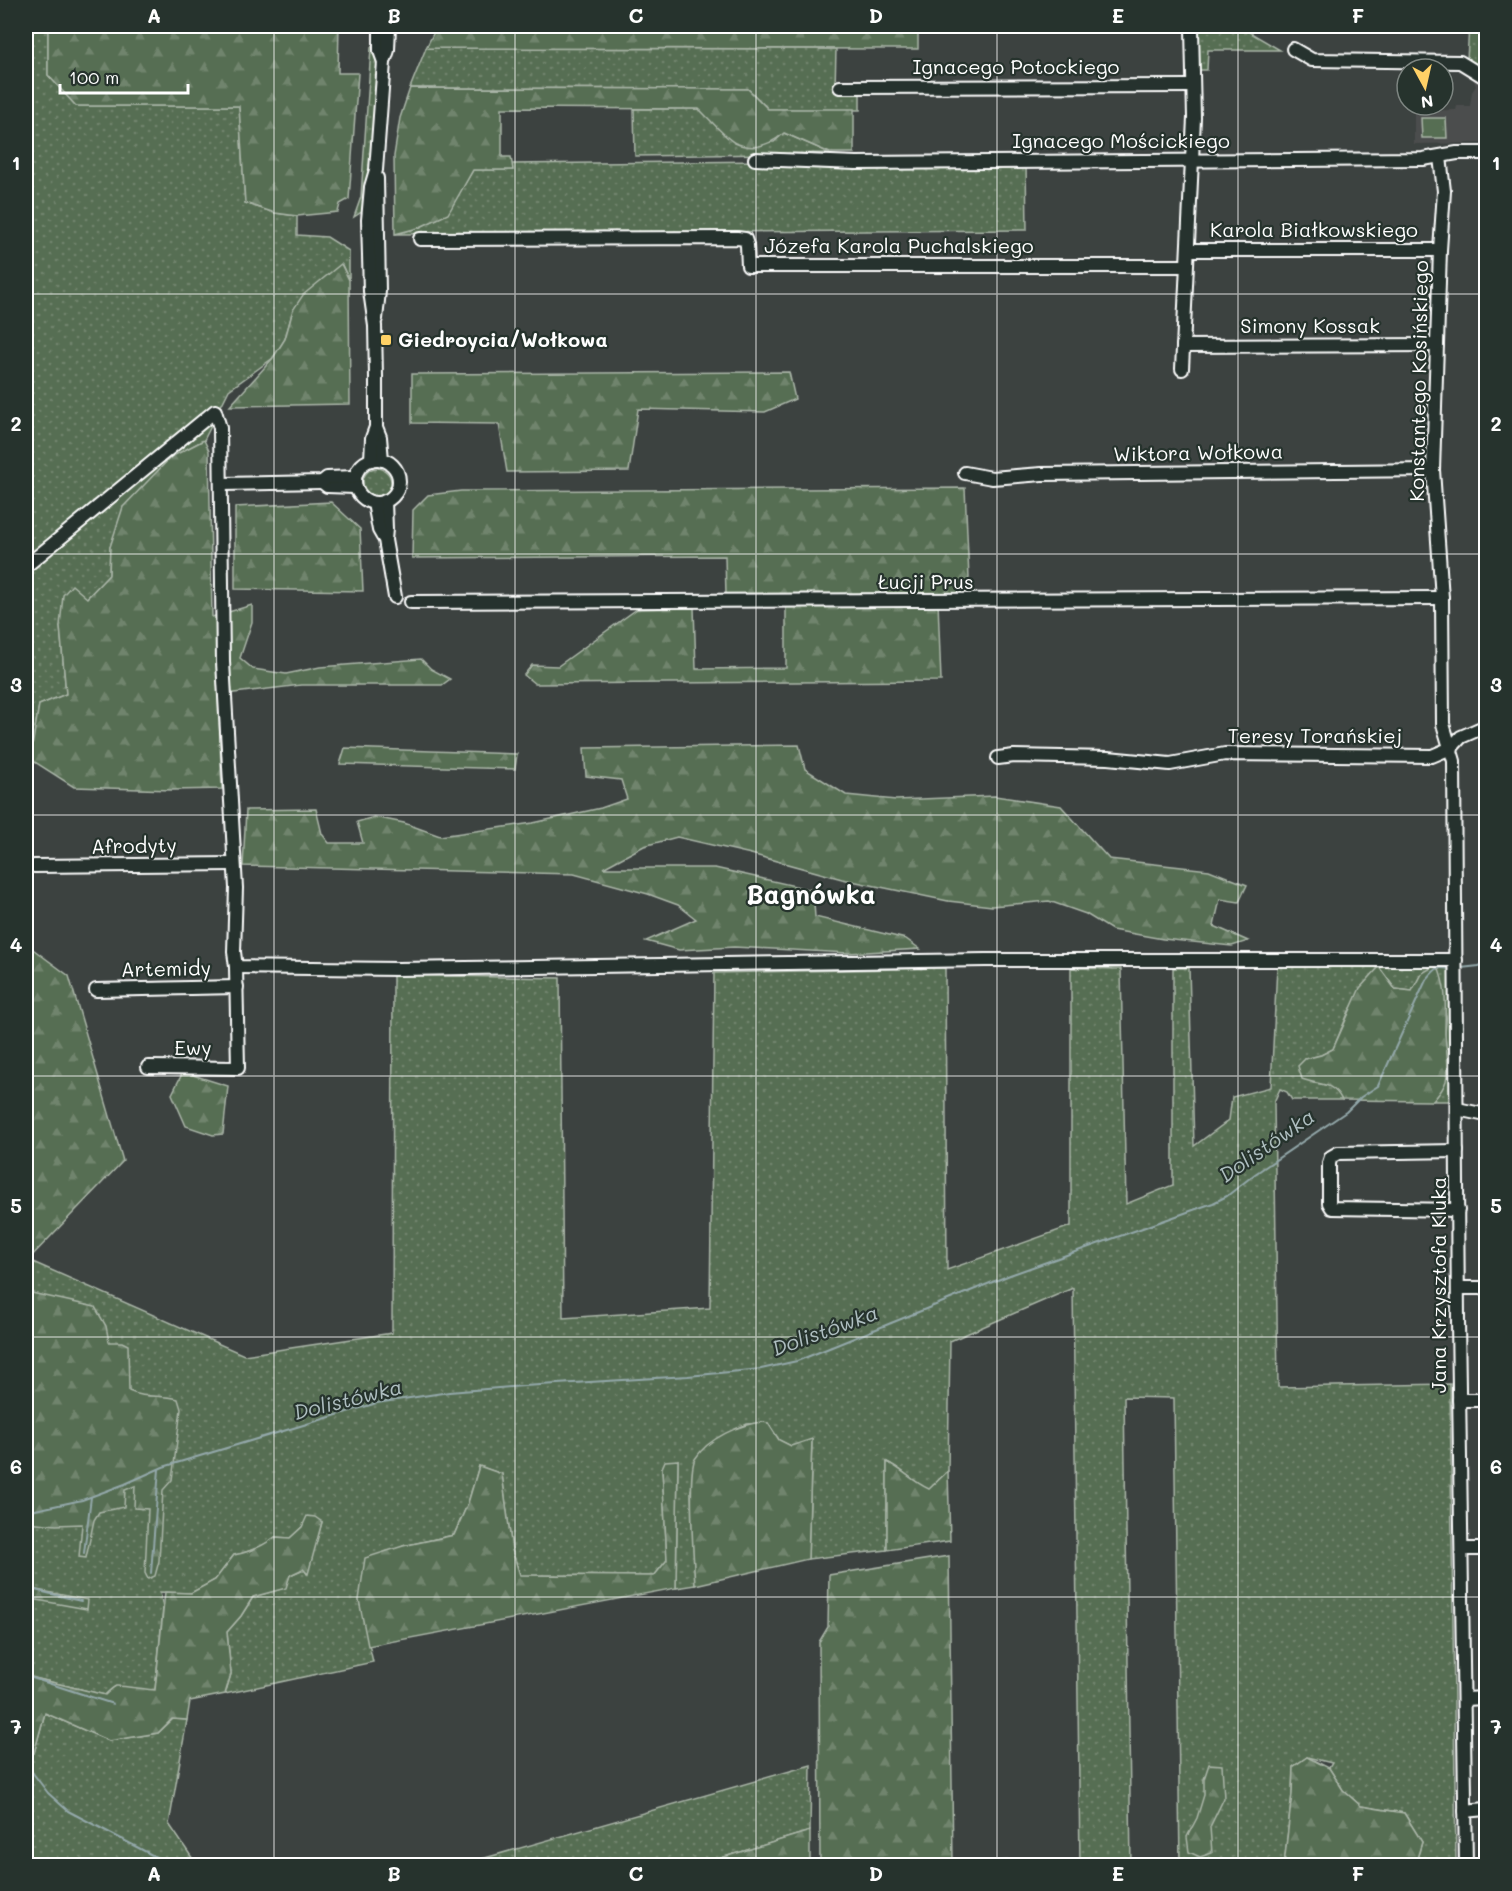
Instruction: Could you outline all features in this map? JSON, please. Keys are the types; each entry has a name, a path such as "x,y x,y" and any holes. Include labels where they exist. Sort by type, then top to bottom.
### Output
{"street":[{"path":"380,26 380,51 384,62"},
{"path":"377,460 380,437 376,427 375,326 379,305 373,225 379,187 376,170 389,26"},
{"path":"1182,369 1194,118 1192,28"},
{"path":"1293,49 1312,60 1460,62 1486,78"},
{"name":"Ignacego Potockiego","path":"840,87 1193,86"},
{"name":"Ignacego Mościckiego","path":"755,159 856,163 1412,159 1458,153 1486,153"},
{"name":"Konstantego Kosińskiego","path":"1440,157 1444,191 1433,470 1442,598 1443,724 1451,748"},
{"name":"Józefa Karola Puchalskiego","path":"420,239 737,238 745,239 748,266 1186,266"},
{"name":"Karola Białkowskiego","path":"1188,250 1440,250"},
{"name":"Simony Kossak","path":"1183,346 1437,345"},
{"path":"26,566 215,411 220,428 223,662 232,790 236,888 234,952 237,987"},
{"path":"377,460 392,466 398,480 395,493 380,502 362,498 355,482 361,466 377,460"},
{"name":"Wiktora Wołkowa","path":"965,473 992,478 1042,474 1433,470"},
{"path":"222,484 322,482 327,486 355,482"},
{"path":"380,502 379,530 385,540 395,597"},
{"name":"Łucji Prus","path":"411,602 1442,598"},
{"path":"1451,748 1461,738 1486,726"},
{"name":"Teresy Torańskiej","path":"998,758 1014,756 1108,758 1170,764 1226,754 1432,756 1451,748"},
{"name":"Jana Krzysztofa Kluka","path":"1451,748 1454,761 1459,1400 1466,1866"},
{"name":"Afrodyty","path":"34,866 234,864"},
{"path":"236,967 398,969 985,960 1456,960"},
{"name":"Artemidy","path":"96,990 237,987"},
{"name":"Ewy","path":"148,1067 238,1068 237,987"},
{"path":"1457,1109 1486,1115"},
{"path":"1458,1151 1338,1153 1331,1157 1329,1163 1329,1203 1332,1208 1340,1210 1458,1210"},
{"path":"1458,1288 1486,1288"},
{"path":"1459,1400 1486,1400"},
{"path":"1462,1549 1486,1549"},
{"path":"1464,1700 1486,1698"},
{"path":"1466,1811 1486,1809"}],"shaded area":[{"path":"1475,78 1486,85 1486,143 1414,144 1414,117 1455,117 1457,106 1470,106 1472,92 1476,86"}],"green space":[{"path":"26,26 48,26 48,75 76,106 239,106 245,203 275,213 297,216 297,235 327,237 349,251 349,280 342,265 293,310 285,339 273,358 229,390 204,440 171,457 110,547 109,575 60,626 66,694 39,705 30,759 26,757 26,246 28,245"},
{"path":"48,26 339,26 338,73 358,73 349,199 340,204 338,212 297,216 275,213 245,203 239,106 76,106 48,75"},
{"path":"437,26 918,26 918,49 426,48"},
{"path":"1189,26 1239,26 1280,50 1208,50 1207,70 1188,70"},
{"path":"1469,26 1486,26 1486,71 1467,60"},
{"path":"377,43 377,106 373,148 363,211 354,217 361,197 371,48"},
{"path":"426,48 836,49 835,89 860,89 860,110 768,109 748,89 410,88"},
{"path":"410,88 748,89 768,109 854,109 854,153 830,153 784,133 761,146 742,145 727,137 699,109 502,108 502,157 511,157 513,170 473,170 448,214 418,228 395,234 394,156 400,118"},
{"path":"634,109 699,109 734,142 774,142 784,133 830,153 635,156"},
{"path":"1421,118 1446,118 1447,138 1422,138"},
{"path":"768,161 1026,164 1027,230 395,234 418,228 447,214 473,170 513,170 512,164"},
{"path":"341,264 349,280 350,404 230,406 273,358 285,339 293,310 303,295"},
{"path":"789,372 795,399 765,412 638,409 629,471 507,472 499,424 412,423 412,374"},
{"path":"204,440 209,451 212,617 252,605 252,622 240,658 253,669 286,674 320,667 421,659 431,669 450,679 442,685 301,685 218,695 222,789 74,787 30,759 39,705 66,694 60,626 63,595 72,585 87,598 109,575 110,547 123,507 171,457"},
{"path":"377,468 387,472 391,482 387,492 377,496 367,492 363,482 367,472"},
{"path":"965,488 970,601 938,602 941,681 535,684 524,675 532,665 558,666 637,609 694,608 696,669 786,668 786,595 726,595 725,556 412,558 413,510 428,495 461,491"},
{"path":"331,502 360,529 363,591 235,589 235,507"},
{"path":"799,745 805,769 846,795 896,800 995,796 1061,806 1109,859 1209,870 1247,885 1239,902 1220,899 1214,926 1248,941 1232,946 1163,939 1112,930 1086,914 1049,901 992,906 948,901 842,879 677,837 644,846 603,868 715,868 813,890 815,917 906,939 920,949 848,953 734,947 679,950 646,941 696,919 678,905 648,894 574,874 243,866 246,810 316,809 322,834 329,843 363,843 357,822 374,817 404,823 440,836 533,823 601,808 627,799 621,780 586,776 584,748"},
{"path":"345,748 517,754 515,769 340,764"},
{"path":"26,944 69,976 123,1161 27,1261 26,1259"},
{"path":"1450,962 1451,1101 1433,1101 1443,1085 1447,1069 1446,1015 1442,1006 1421,974 1412,991 1395,989 1379,967 1349,1011 1333,1049 1305,1059 1313,1083 1331,1087 1337,1091 1342,1100 1292,1100 1287,1092 1280,1089 1274,1102 1278,1387 1450,1384 1456,1865 1415,1865 1422,1842 1404,1813 1361,1806 1343,1790 1329,1768 1332,1763 1307,1757 1293,1767 1284,1865 1180,1865 1174,1398 1124,1397 1131,1865 1080,1865 1073,1288 950,1341 948,1471 929,1490 887,1462 887,1550 808,1559 812,1440 791,1446 779,1440 768,1423 747,1424 710,1444 691,1490 695,1585 676,1588 678,1460 662,1468 667,1560 654,1576 520,1575 512,1550 502,1474 479,1466 468,1503 454,1535 403,1546 359,1600 373,1662 225,1694 231,1674 227,1632 253,1597 285,1588 290,1575 304,1569 307,1574 322,1522 302,1527 290,1538 275,1537 256,1549 234,1555 215,1580 191,1593 160,1592 163,1608 155,1690 119,1687 113,1688 105,1695 26,1676 26,1259 244,1355 392,1333 393,975 560,978 563,1318 710,1308 714,973 945,968 947,1270 1071,1226 1071,968 1121,969 1126,1204 1173,1185 1173,968 1189,968 1194,1146 1229,1120 1232,1097 1271,1087 1277,966"},
{"path":"1437,964 1444,991 1448,1069 1445,1084 1433,1101 1342,1100 1330,1087 1302,1079 1298,1066 1305,1059 1333,1049 1360,988 1379,967 1395,989 1412,991 1421,974"},
{"path":"183,1072 228,1086 223,1134 213,1135 186,1126 172,1094"},
{"path":"27,1292 95,1307 106,1326 109,1342 122,1342 128,1345 129,1391 141,1395 178,1399 181,1409 172,1480 163,1490 159,1561 155,1576 148,1579 145,1573 148,1509 134,1508 135,1486 125,1490 124,1507 99,1512 94,1520 86,1558 79,1557 82,1524 56,1525 28,1522"},
{"path":"763,1422 768,1423 779,1440 791,1446 812,1439 808,1559 695,1585 691,1482 695,1459 701,1451 725,1433"},
{"path":"678,1460 676,1588 368,1646 359,1600 365,1558 403,1546 454,1535 468,1503 479,1466 502,1474 512,1550 520,1575 654,1576 667,1560 662,1468 665,1461"},
{"path":"887,1462 929,1489 948,1471 950,1541 887,1550"},
{"path":"307,1516 315,1517 322,1522 308,1574 303,1569 290,1575 286,1588 253,1597 227,1632 231,1674 225,1694 190,1701 187,1720 172,1719 158,1733 109,1741 45,1713 34,1753 26,1753 26,1676 105,1695 116,1686 155,1690 165,1592 191,1593 215,1580 234,1555 256,1549 275,1537 290,1538 302,1527"},
{"path":"949,1556 953,1863 1016,1860 1016,1865 820,1865 819,1642 828,1627 829,1575"},
{"path":"32,1589 88,1600 87,1609 31,1599"},
{"path":"45,1713 109,1741 158,1733 173,1719 187,1720 169,1824 197,1865 26,1865 26,1753 34,1753"},
{"path":"1307,1757 1329,1768 1343,1790 1361,1806 1404,1813 1422,1842 1415,1865 1284,1865 1293,1767"},
{"path":"1209,1764 1222,1765 1224,1798 1210,1827 1212,1853 1200,1857 1189,1852 1187,1837 1197,1818 1204,1795 1204,1779"},
{"path":"811,1765 810,1831 698,1865 457,1866"},
{"path":"810,1831 810,1865 698,1865"}],"waterway":[{"name":"Dolistówka","path":"1461,968 1486,963"},
{"name":"Dolistówka","path":"26,1512 82,1500 163,1467 377,1403 449,1392 761,1369 797,1361 1010,1275 1213,1203 1227,1196 1255,1174 1346,1112 1361,1097 1378,1086 1426,980 1440,968 1449,969"},
{"path":"151,1573 159,1469"},
{"path":"84,1553 91,1497"},
{"path":"26,1588 81,1601"},
{"path":"26,1676 113,1704"},
{"name":"Dolistówka","path":"26,1750 32,1772 48,1793 68,1811 173,1866"}],"place":[{"name":"Giedroycia/Wołkowa","path":"386,340"}],"district":[{"name":"Bagnówka","path":"811,895"}]}
